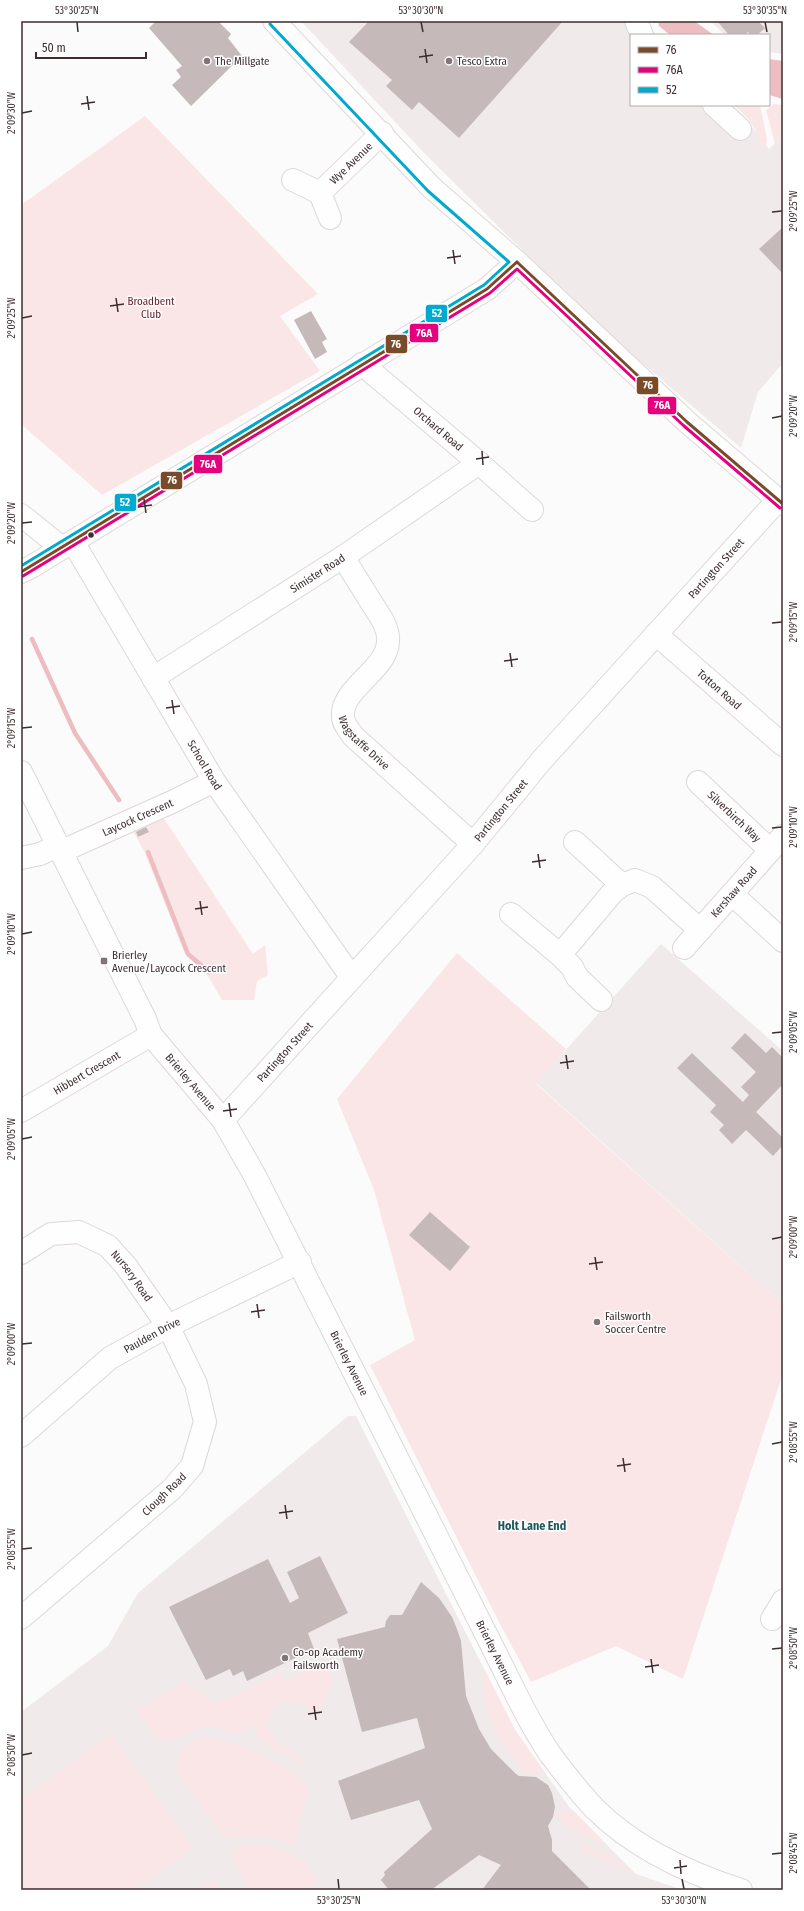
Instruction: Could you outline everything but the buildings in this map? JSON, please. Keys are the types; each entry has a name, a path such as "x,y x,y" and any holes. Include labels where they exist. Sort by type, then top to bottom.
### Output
{"street":[{"path":"274,21 382,133 432,188 516,262 687,422 780,502"},
{"path":"636,21 642,34"},
{"path":"715,106 740,129"},
{"name":"Wye Avenue","path":"320,193 382,133"},
{"name":"Wye Avenue","path":"293,180 320,193 330,218"},
{"path":"21,572 68,545 487,289 516,262"},
{"name":"Orchard Road","path":"362,364 532,510"},
{"name":"Simister Road","path":"153,678 343,557 479,463"},
{"name":"Partington Street","path":"223,1120 473,844 541,761 656,634 780,502"},
{"path":"21,515 68,545"},
{"name":"School Road","path":"68,545 153,678 214,781 352,978"},
{"name":"Wagstaffe Drive","path":"343,557 383,620 387,630 388,642 386,652 379,663 348,699 343,718 347,727 353,736 364,747 473,844"},
{"name":"Totton Road","path":"656,634 783,745"},
{"name":"Brierley Avenue","path":"21,772 145,1019 151,1035 223,1120 256,1176 525,1711 550,1753 594,1808 623,1832 663,1858 685,1869 709,1880 741,1890"},
{"name":"Laycock Crescent","path":"21,858 59,849 172,802 214,781"},
{"name":"Silverbirch Way","path":"698,782 777,843"},
{"path":"575,842 622,885"},
{"name":"Kershaw Road","path":"684,948 777,843"},
{"path":"560,955 613,892 622,885 635,880 652,887 700,930"},
{"path":"732,894 783,941"},
{"path":"511,914 560,955 572,967 577,977 602,1000"},
{"name":"Hibbert Crescent","path":"21,1111 151,1035"},
{"name":"Nursery Road","path":"21,1253 51,1234 79,1232 108,1246 126,1266 168,1326"},
{"name":"Paulden Drive","path":"21,1436 110,1358 168,1326 300,1262"},
{"name":"Clough Road","path":"21,1618 172,1490 192,1466 205,1422 196,1384 168,1326"},
{"path":"772,1619 783,1600"}],"shaded area":[{"path":"301,21 641,21 656,34 630,34 630,106 732,106 747,120 769,149 783,136 783,363 758,392 741,448 598,325 426,155"},
{"path":"658,21 694,21 713,34 669,34 659,26"},
{"path":"710,21 783,21 783,54 770,52 770,34 724,34"},
{"path":"770,59 783,61 783,99 770,95"},
{"path":"661,944 783,1051 783,1304 536,1083"},
{"name":"Co-op Academy Failsworth","path":"348,1416 356,1416 515,1730 570,1808 636,1874 683,1890 21,1890 21,1712 108,1646 138,1593"}],"green space":[{"path":"774,104 783,105 783,136 775,144 766,110"},
{"path":"735,106 760,106 767,139 764,147 760,146 757,133"},
{"name":"Broadbent Club","path":"145,116 318,294 280,316 320,371 102,495 21,424 21,205"},
{"path":"163,817 253,954 265,945 268,975 257,981 254,1000 222,1000 208,976 185,954 144,851 133,831"},
{"name":"Failsworth Soccer Centre","path":"457,953 566,1049 536,1084 783,1304 783,1373 683,1679 616,1646 531,1682 498,1620 370,1365 415,1340 374,1190 337,1099"},
{"path":"327,1661 334,1684 325,1695 327,1699 322,1703 324,1706 313,1714 304,1705 296,1701 288,1701 281,1703 270,1714 268,1722 269,1730 273,1738 304,1760 301,1764 280,1751 279,1754 267,1745 261,1737 257,1737 256,1730 253,1726 248,1726 238,1734 222,1729 206,1728 168,1740 162,1740 157,1739 137,1711 184,1681 215,1704 281,1673 286,1682"},
{"path":"485,1670 515,1730 545,1773 536,1772 534,1775 525,1773 494,1730 486,1704 484,1686"},
{"path":"111,1734 193,1848 135,1890 21,1890 21,1799"},
{"path":"200,1738 213,1738 226,1741 252,1751 301,1778 308,1788 295,1846 265,1837 255,1836 231,1838 223,1836 177,1772 179,1755 182,1750"},
{"path":"573,1810 607,1845 570,1828 558,1818 555,1811"},
{"path":"582,1843 611,1857 636,1874 582,1851"},
{"path":"249,1844 263,1845 290,1853 304,1863 318,1881 305,1890 251,1890 231,1859 233,1848"},
{"path":"214,1879 221,1890 198,1890"}],"waterway":[{"path":"32,639 75,733 119,800"},
{"path":"148,852 188,954 209,972"}],"transit line":[{"name":"52","path":"21,566 484,285 509,262 428,191 270,24"},
{"name":"76","path":"517,262 687,422 783,504"},
{"name":"76","path":"21,572 487,289 517,262"},
{"name":"76A","path":"23,576 490,293 517,269 684,426 780,508"}],"place":[{"name":"The Millgate","path":"207,61"},
{"name":"Tesco Extra","path":"449,61"},
{"name":"Brierley Avenue/Laycock Crescent","path":"104,961"},
{"name":"Failsworth Soccer Centre","path":"597,1322"},
{"name":"Co-op Academy Failsworth","path":"285,1658"}],"district":[{"name":"Holt Lane End","path":"532,1526"}]}
